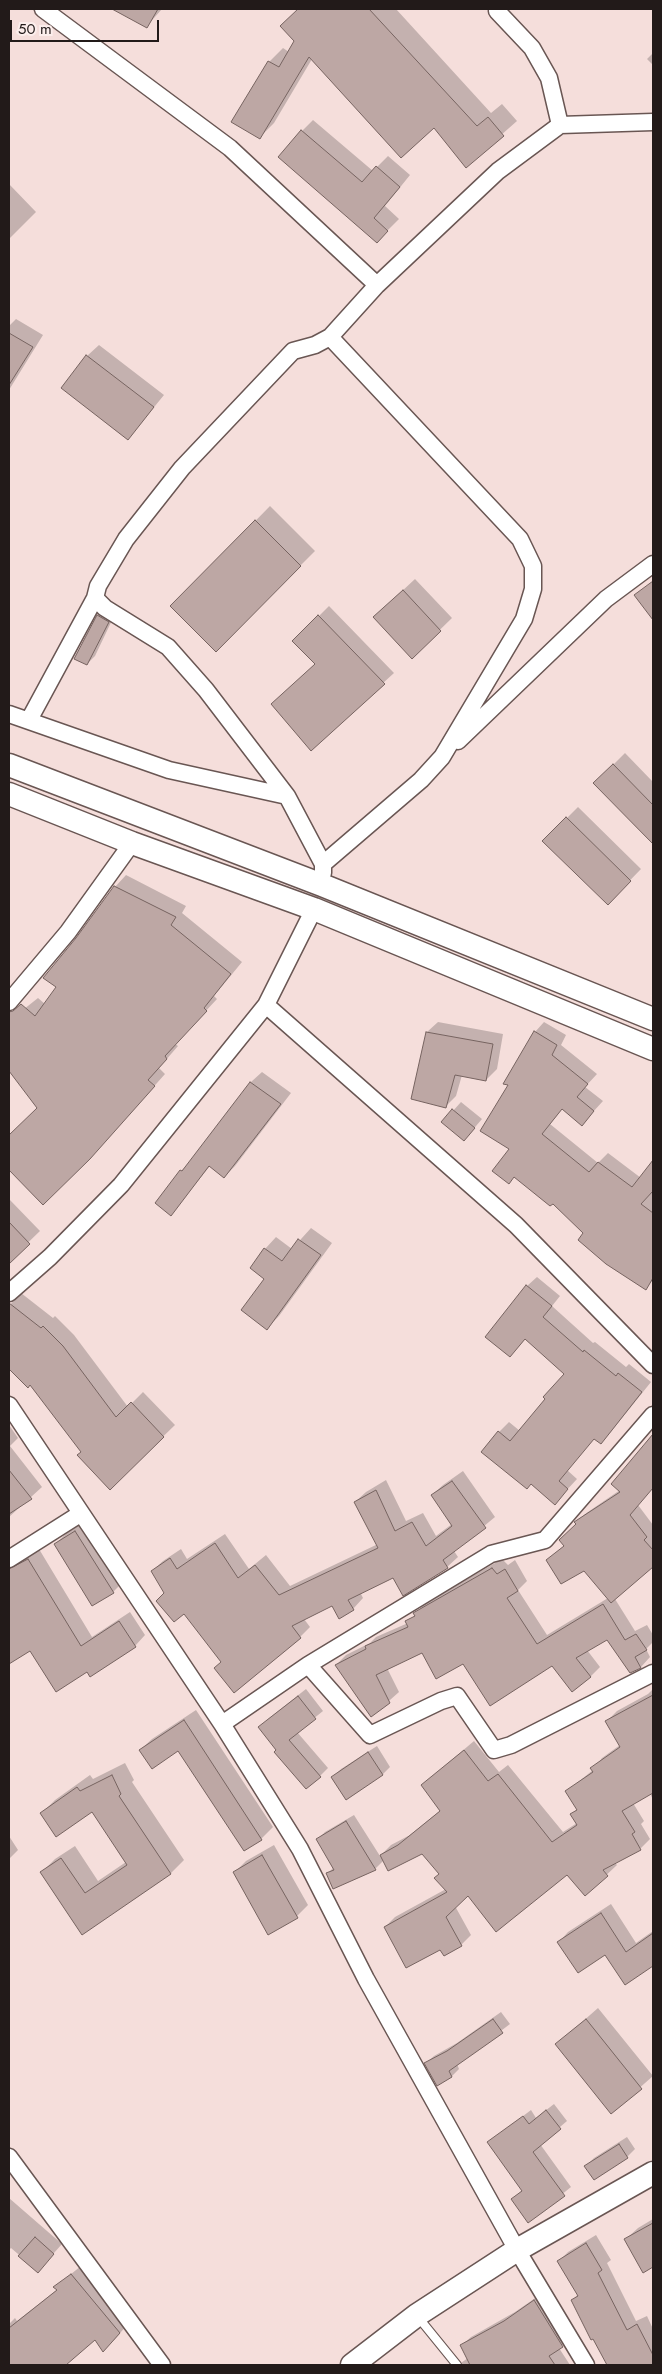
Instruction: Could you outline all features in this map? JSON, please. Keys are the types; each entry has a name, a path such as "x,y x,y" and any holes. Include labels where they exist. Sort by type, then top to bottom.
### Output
{"main road":[{"path":"9,764 322,875 653,1019"},
{"path":"9,794 132,843 314,909 653,1049"},
{"path":"352,2365 417,2315 517,2250 653,2173"}],"street":[{"path":"42,9 230,148 376,285"},
{"path":"497,11 532,48 549,78 560,125"},
{"path":"28,720 95,598 98,586 126,539 182,468 294,351 315,345 330,337 376,285 498,171 560,125 653,122"},
{"path":"330,337 520,539 532,566 532,589 524,619 442,757"},
{"path":"95,598 105,608 168,647 206,690 287,796 322,875 606,599 653,564"},
{"path":"9,714 169,770 287,796"},
{"path":"9,1002 68,932 132,843"},
{"path":"9,1293 50,1257 121,1185 266,1005 314,909"},
{"path":"266,1005 516,1224 653,1365"},
{"path":"9,1405 222,1724 300,1849 366,1979 517,2250 586,2365"},
{"path":"222,1724 308,1665 491,1554 545,1540 653,1415"},
{"path":"9,1559 80,1514"},
{"path":"308,1665 370,1735 441,1701 457,1696 494,1750 511,1745 653,1673"},
{"path":"9,2157 162,2365"}],"lane":[{"path":"417,2315 457,2365"}],"building":[{"path":"112,9 158,9 147,28"},
{"path":"298,9 369,9 477,126 488,117 504,136 466,168 434,128 401,158 309,57 260,139 231,122 268,61 279,67 294,41 280,26"},
{"path":"301,130 362,182 376,166 400,187 374,218 388,231 377,243 278,157"},
{"path":"9,333 33,347 9,385"},
{"path":"86,355 154,407 128,440 61,388"},
{"path":"255,520 301,566 216,652 170,606"},
{"path":"653,581 653,620 634,595"},
{"path":"403,590 441,631 412,659 373,617"},
{"path":"97,615 109,622 87,665 74,659"},
{"path":"318,615 385,684 311,751 271,704 315,664 292,641"},
{"path":"613,764 653,805 653,844 593,783"},
{"path":"566,817 631,881 608,905 542,841"},
{"path":"114,886 176,917 171,925 231,974 204,1008 207,1011 165,1056 167,1059 148,1080 155,1086 90,1159 43,1205 9,1170 9,1135 37,1108 9,1071 9,1012 21,1004 35,1016 56,987 43,978 76,938"},
{"path":"534,1031 557,1045 552,1055 588,1084 577,1097 594,1111 582,1126 562,1109 542,1134 589,1172 598,1162 632,1187 653,1160 653,1191 641,1204 653,1213 653,1278 646,1290 606,1264 578,1240 583,1233 553,1204 550,1206 514,1177 509,1184 492,1171 509,1149 480,1131 508,1085 503,1084"},
{"path":"426,1032 493,1044 486,1081 455,1075 446,1108 411,1099"},
{"path":"250,1082 281,1104 224,1178 209,1166 171,1216 155,1203"},
{"path":"452,1109 475,1128 464,1141 441,1122"},
{"path":"9,1222 30,1244 9,1264"},
{"path":"298,1239 321,1255 267,1330 241,1310 264,1279 250,1268 264,1248 282,1261"},
{"path":"526,1285 552,1306 543,1317 583,1352 584,1350 616,1376 618,1373 642,1392 601,1444 594,1439 559,1481 568,1489 555,1505 531,1484 527,1489 481,1452 498,1431 510,1441 545,1399 543,1397 564,1374 525,1339 510,1357 485,1337"},
{"path":"9,1303 41,1328 43,1326 63,1346 116,1417 131,1402 164,1437 110,1490 77,1455 81,1452 30,1385 28,1388 9,1369"},
{"path":"653,1434 653,1488 630,1515 647,1537 644,1540 653,1550 653,1567 611,1603 584,1571 561,1584 546,1560 564,1546 559,1540 576,1524 574,1522 620,1492 611,1484"},
{"path":"9,1470 32,1499 9,1514"},
{"path":"452,1481 486,1528 443,1560 448,1568 403,1596 393,1578 348,1600 354,1610 339,1619 332,1606 292,1626 301,1638 234,1693 214,1668 221,1662 184,1614 174,1622 156,1601 164,1593 151,1571 170,1558 177,1569 215,1543 238,1578 255,1565 279,1595 378,1548 354,1502 376,1490 395,1531 412,1522 426,1546 452,1526 431,1495"},
{"path":"75,1531 114,1593 92,1606 54,1544"},
{"path":"28,1559 81,1646 119,1621 136,1647 90,1677 87,1672 56,1692 30,1651 9,1664 9,1569"},
{"path":"492,1568 497,1574 505,1569 518,1591 507,1598 537,1644 603,1604 625,1640 636,1634 647,1650 635,1657 641,1668 630,1673 607,1640 576,1658 591,1677 572,1692 552,1666 490,1706 463,1664 436,1679 422,1653 376,1675 390,1703 371,1717 335,1665 366,1649 365,1646 408,1627 405,1621 415,1616 413,1613"},
{"path":"653,1695 653,1793 622,1811 635,1832 632,1834 641,1850 603,1870 608,1876 585,1896 567,1875 496,1932 468,1896 446,1917 462,1946 444,1956 440,1950 406,1968 384,1927 447,1892 434,1878 439,1874 422,1854 388,1871 380,1855 398,1845 440,1811 421,1785 464,1750 488,1781 498,1774 552,1842 577,1825 570,1814 577,1810 565,1791 593,1772 590,1768 620,1747 605,1721"},
{"path":"298,1696 316,1719 289,1740 321,1777 306,1789 274,1752 276,1750 258,1727"},
{"path":"184,1720 262,1840 244,1851 178,1751 152,1769 139,1750"},
{"path":"368,1752 383,1775 346,1800 331,1777"},
{"path":"112,1775 121,1794 119,1796 171,1874 82,1935 40,1872 61,1858 85,1893 127,1865 92,1812 56,1837 40,1813 77,1787 80,1791"},
{"path":"346,1821 376,1870 333,1889 326,1873 334,1870 316,1839"},
{"path":"262,1855 298,1918 268,1935 233,1872"},
{"path":"601,1913 626,1952 653,1933 653,1966 625,1985 605,1955 578,1973 557,1942"},
{"path":"493,2019 503,2033 449,2071 452,2077 437,2086 424,2063 447,2051"},
{"path":"586,2019 642,2089 611,2114 555,2044"},
{"path":"546,2110 561,2129 533,2152 565,2196 528,2223 511,2199 522,2191 487,2142 523,2116 529,2124"},
{"path":"619,2144 628,2158 594,2180 584,2166"},
{"path":"653,2223 653,2267 643,2273 624,2239"},
{"path":"35,2237 54,2254 38,2273 18,2256"},
{"path":"586,2243 602,2270 598,2273 627,2330 637,2324 653,2355 653,2365 607,2365 593,2339 591,2340 571,2300 578,2296 557,2261"},
{"path":"71,2274 120,2333 103,2352 95,2340 66,2365 9,2365 9,2328 57,2290 53,2287"},
{"path":"534,2300 563,2347 549,2356 555,2365 470,2365 460,2345 504,2321"}]}
